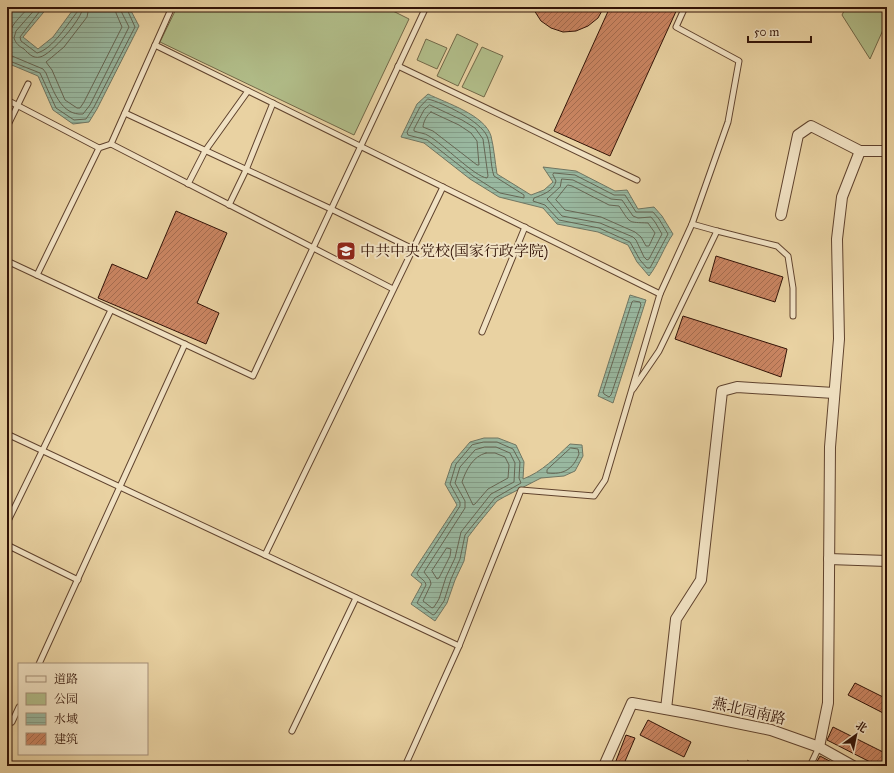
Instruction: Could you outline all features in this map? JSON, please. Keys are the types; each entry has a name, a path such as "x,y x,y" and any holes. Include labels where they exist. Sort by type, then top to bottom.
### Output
{"street":[{"path":"781,215 798,135 811,126 860,151 887,151"},
{"path":"818,747 828,703 830,447 839,339 837,239 842,197 860,151"},
{"path":"666,709 676,619 701,580 722,391 737,387 834,393"},
{"path":"829,559 887,561"},
{"name":"燕北园南路","path":"604,766 632,703 771,730 818,747 853,766"}],"lane":[{"path":"37,275 100,148 111,144 172,7"},
{"path":"7,261 253,376 425,9 418,7"},
{"path":"405,766 459,646 521,490 594,496 605,480 660,294 692,224 728,122 739,60 676,27 684,7"},
{"path":"155,45 660,294"},
{"path":"398,66 637,180"},
{"path":"7,127 28,84"},
{"path":"188,184 205,151 248,91"},
{"path":"7,100 100,148"},
{"path":"229,205 246,170 272,103"},
{"path":"125,113 413,249"},
{"path":"111,144 393,289"},
{"path":"265,555 443,187"},
{"path":"692,224 777,246 788,256 793,288 793,316"},
{"path":"482,332 525,227"},
{"path":"631,392 659,352 717,231"},
{"path":"7,523 111,310"},
{"path":"39,663 186,344"},
{"path":"7,434 459,646"},
{"path":"7,545 78,580"},
{"path":"292,732 356,598"},
{"path":"7,719 12,722 18,709"},
{"path":"810,766 818,747"}],"path":[{"path":"746,766 748,760"}],"green space":[{"path":"177,7 385,7 409,19 354,135 160,42"},
{"path":"846,7 887,7 887,21 870,59 842,15"},
{"path":"457,34 478,44 458,86 437,76"},
{"path":"426,39 447,48 437,69 417,60"},
{"path":"482,47 503,56 484,97 462,87"}],"water":[{"path":"7,7 48,7 23,37 38,49 53,37 75,7 129,7 139,26 89,122 73,124 53,110 38,76 7,63"},
{"path":"428,94 464,110 481,122 491,136 497,174 531,195 544,190 553,182 543,167 576,171 615,191 627,190 638,209 654,207 662,216 673,234 649,276 637,262 628,245 598,232 557,224 543,208 499,197 470,179 424,143 401,137 417,104"},
{"path":"630,295 646,300 613,403 598,396"},
{"path":"484,438 498,438 516,445 524,462 523,479 543,468 570,444 582,445 583,456 575,471 564,476 541,478 497,501 468,537 464,561 455,580 447,603 435,621 411,604 422,584 411,575 457,505 445,484 452,463 470,442"}],"building":[{"path":"532,7 604,7 598,18 588,26 576,31 563,32 551,28 541,21"},
{"path":"610,7 678,7 610,156 554,131"},
{"path":"176,211 227,233 197,303 219,313 206,344 98,298 112,264 147,279"},
{"path":"716,256 783,277 775,302 709,281"},
{"path":"683,316 787,349 781,377 675,339"},
{"path":"855,683 887,699 887,715 848,695"},
{"path":"648,720 691,742 684,757 640,735"},
{"path":"833,727 887,754 887,766 878,766 827,740"},
{"path":"626,735 635,738 623,766 614,766"},
{"path":"820,756 839,766 815,765"}],"place":[{"name":"中共中央党校(国家行政学院)","path":"346,251"}]}
